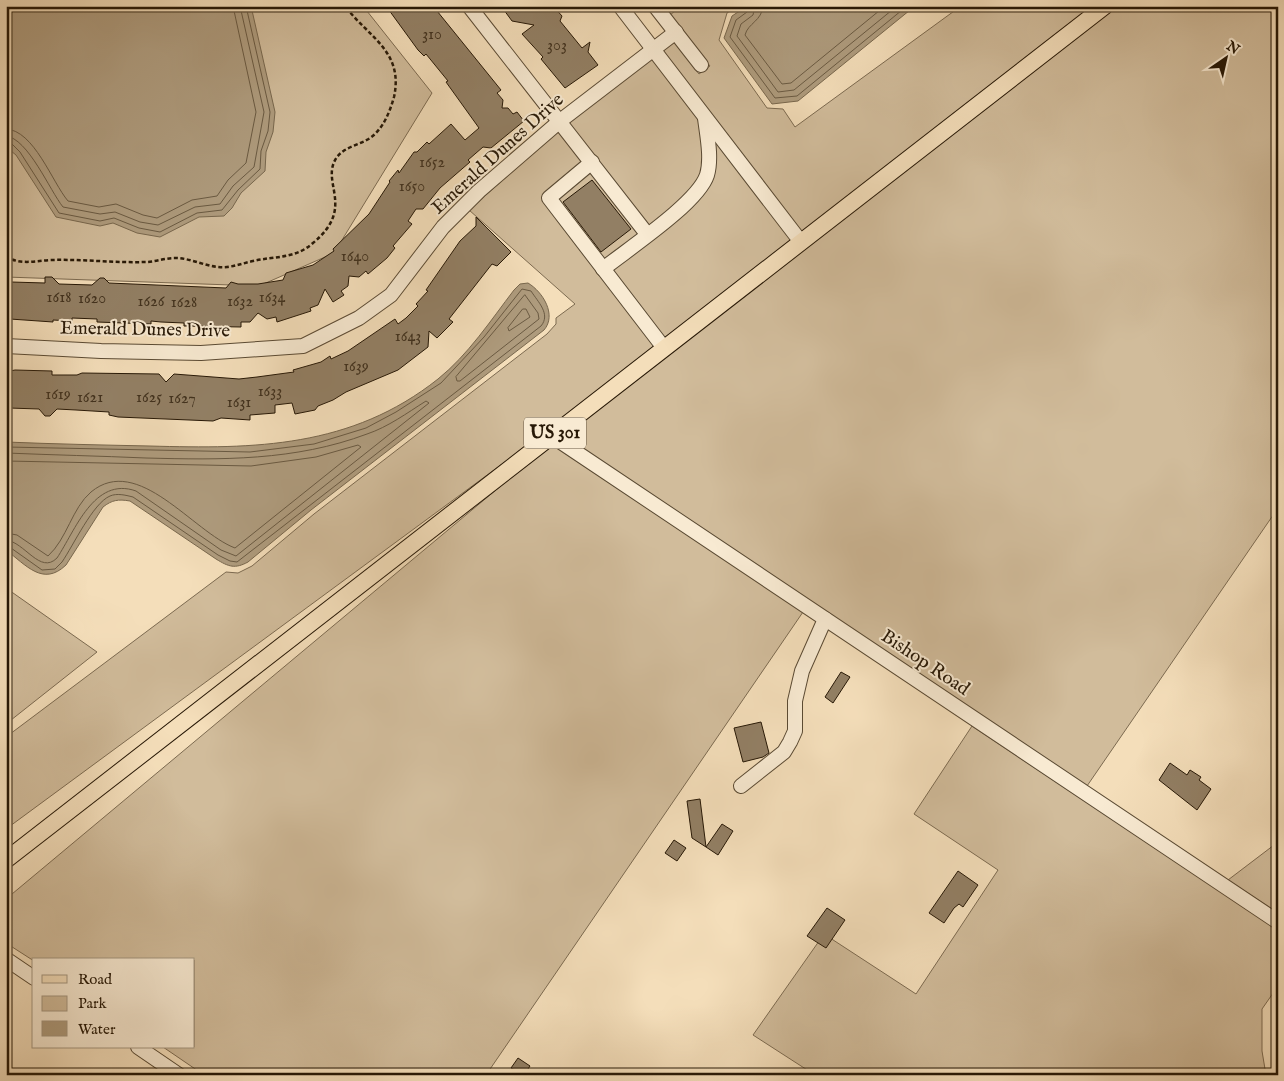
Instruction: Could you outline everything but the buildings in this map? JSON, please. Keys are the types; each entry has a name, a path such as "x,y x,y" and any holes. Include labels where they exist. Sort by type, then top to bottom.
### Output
{"main road":[{"name":"US 301","path":"6,860 1105,6"}],"street":[{"path":"469,6 647,234"},
{"path":"620,6 802,242"},
{"path":"655,6 701,65"},
{"name":"Emerald Dunes Drive","path":"6,346 101,351 202,353 303,346 359,318 390,295 449,221 479,191 560,121 676,32"},
{"path":"603,269 695,196 707,174 708,149 705,117"},
{"path":"592,162 548,198 664,348"},
{"name":"Bishop Road","path":"552,436 1278,922"},
{"path":"741,786 784,752 790,742 795,731 795,701 802,670 824,619"},
{"path":"6,959 32,977"},
{"path":"139,1048 179,1075"}],"path":[{"path":"6,257 29,262 50,260 144,262 175,258 210,266 226,267 288,257 306,249 326,231 333,219 336,206 333,177 336,159 342,152 366,141 376,133 388,115 395,90 394,66 385,49 344,6"}],"green space":[{"path":"6,6 363,6 432,93 334,253 259,286 6,277"},
{"path":"672,6 737,6 727,13 719,40 767,108 783,109 795,127 961,6 1094,6 547,431 6,829 6,737 226,572 238,573 252,566 314,514 547,334 556,324 556,318 575,304 469,210 564,126 674,42 699,74 710,66 670,15 675,11"},
{"path":"1115,6 1278,6 1278,508 1087,786 563,435"},
{"path":"551,444 803,612 486,1075 204,1075 164,1048 195,1048 195,958 32,958 32,960 6,943 6,899"},
{"path":"6,588 97,652 6,724"},
{"path":"972,726 1278,930 1278,986 1262,1009 1262,1051 1266,1075 815,1075 753,1035 824,934 916,994 998,870 914,814"},
{"path":"1278,842 1278,913 1228,880"}],"water":[{"path":"6,6 251,6 275,112 273,132 266,152 265,171 241,193 232,208 224,216 199,217 160,237 137,233 113,223 100,226 56,217 16,155 6,147"},
{"path":"747,6 915,6 798,101 772,104 724,38 732,16"},
{"path":"528,283 539,292 549,311 548,324 544,330 311,510 248,562 239,566 225,564 130,501 122,500 112,501 103,507 66,565 58,571 42,574 28,567 6,550 6,442 189,447 227,446 301,439 336,431 371,419 405,402 438,379 469,348 514,290 520,284"}]}
